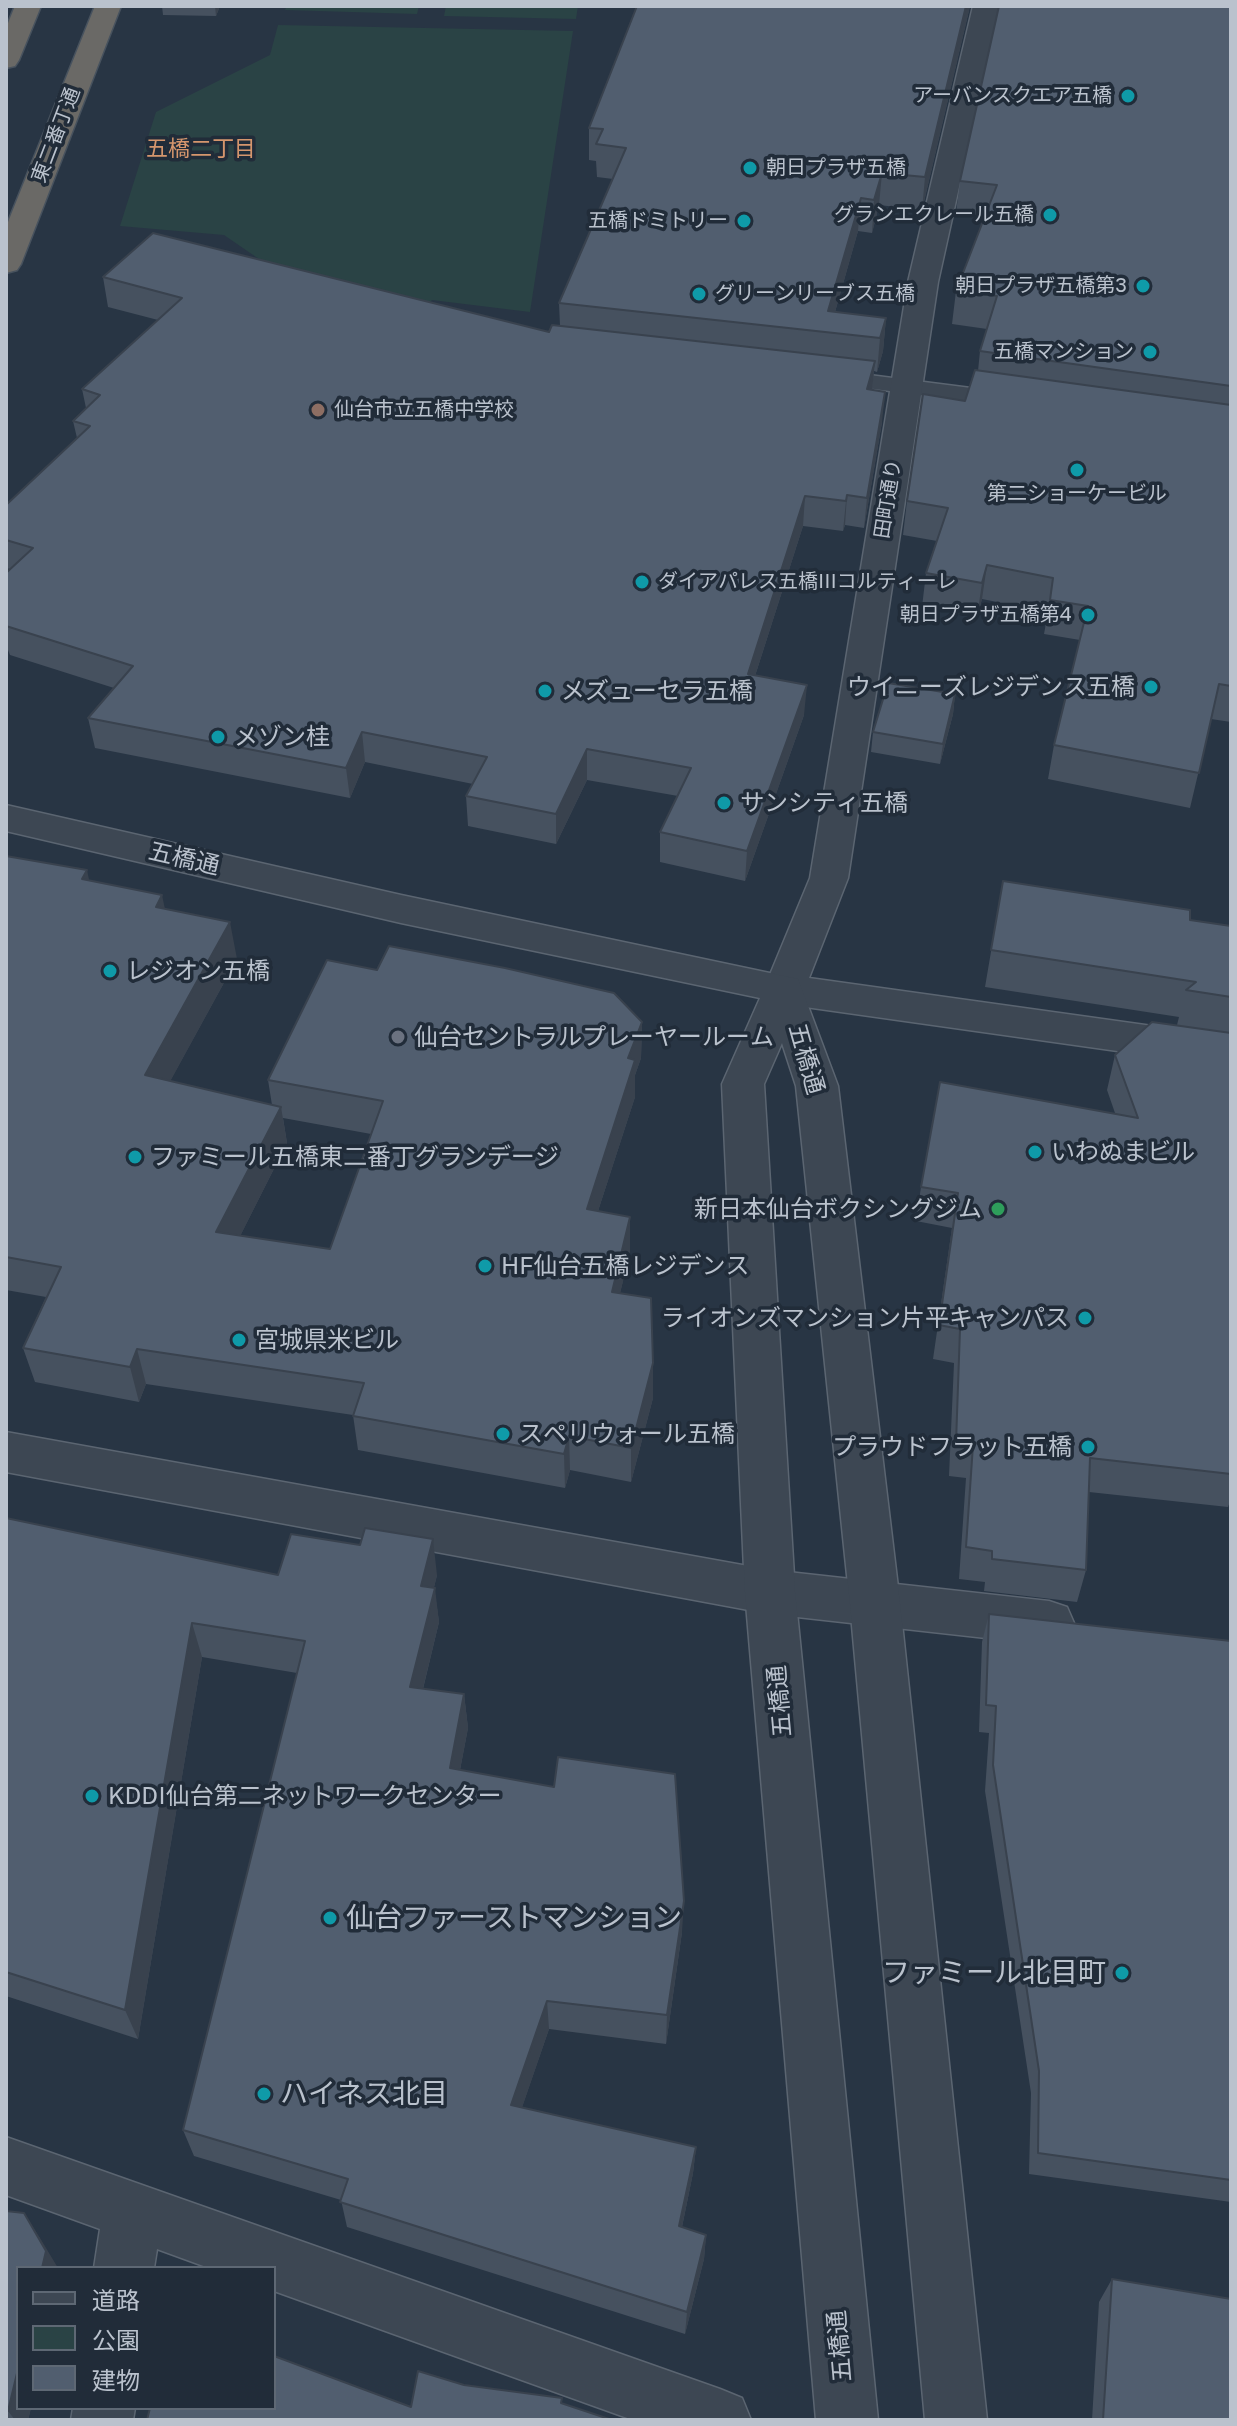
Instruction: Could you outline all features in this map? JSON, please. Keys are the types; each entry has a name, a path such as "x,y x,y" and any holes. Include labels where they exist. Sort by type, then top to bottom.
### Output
{"highway":[{"name":"東二番丁通","path":"6,264 108,6"},
{"path":"6,60 23,8"}],"street":[{"name":"田町通り","path":"784,989 829,878 923,282 986,6"},
{"name":"五橋通","path":"6,818 401,909 784,989"},
{"name":"五橋通","path":"784,989 743,1084 770,1592 847,2420"},
{"name":"五橋通","path":"784,989 817,1086 875,1604 956,2420"},
{"path":"784,989 1231,1052"},
{"path":"6,1452 770,1592 1090,1628"},
{"path":"6,2166 128,2240 214,2266"},
{"path":"276,2285 720,2420"}],"lane":[{"path":"811,375 1030,402"}],"green space":[{"path":"287,6 419,6 417,14 285,10"},
{"path":"446,6 578,6 576,19 444,16"},
{"path":"278,25 573,31 530,312 432,300 416,315 291,281 224,235 120,226 156,112 270,55"}],"building":[{"path":"637,6 966,6 925,177 882,173 874,200 861,198 828,311 886,318 880,338 559,303 626,148 596,144 603,129 589,128"},
{"path":"999,6 1231,6 1231,386 980,351 997,296 956,291 997,185 960,181"},
{"path":"153,233 549,332 552,325 875,361 867,389 885,392 867,498 847,495 846,501 805,496 748,674 807,685 747,851 660,832 691,768 587,749 556,814 466,796 487,757 362,732 346,768 88,718 133,666 6,626 6,573 33,548 6,540 6,505 90,426 73,421 100,395 82,389 182,298 103,277"},
{"path":"975,370 1231,405 1231,686 1219,684 1199,773 1054,745 1088,606 1050,600 1053,578 987,565 982,583 926,573 948,508 907,501 923,394 965,401"},
{"path":"888,683 955,694 943,744 873,732"},
{"path":"6,856 87,870 82,879 162,895 156,907 230,922 145,1075 281,1107 216,1232 330,1249 383,1101 268,1080 327,960 377,970 389,946 614,993 642,1022 628,1058 635,1060 587,1209 630,1217 612,1292 651,1298 653,1363 631,1448 569,1436 564,1454 353,1416 364,1383 137,1349 130,1367 23,1348 61,1267 6,1257"},
{"path":"1003,881 1190,910 1190,920 1231,926 1231,997 1186,990 1196,982 991,950"},
{"path":"1152,1022 1231,1033 1231,1474 1090,1458 1086,1570 992,1559 992,1551 966,1547 973,1445 956,1443 960,1329 939,1325 958,1193 921,1187 940,1082 1138,1118 1115,1055"},
{"path":"6,1518 278,1575 291,1534 360,1545 365,1528 433,1539 421,1586 435,1588 410,1687 464,1694 450,1768 554,1787 558,1757 675,1774 684,1901 667,2015 547,2001 511,2105 696,2147 679,2226 706,2235 687,2312 340,2202 348,2179 183,2130 305,1641 192,1623 125,2010 6,1972"},
{"path":"989,1614 1231,1641 1231,2180 1038,2153 1039,2071 993,1765 996,1706 986,1705"},
{"path":"6,2211 24,2213 46,2251 42,2266 16,2266 16,2377 6,2411"},
{"path":"1112,2279 1231,2299 1231,2420 1103,2420"},
{"path":"276,2357 411,2407 418,2371 464,2385 562,2398 561,2403 612,2420 147,2420 150,2410 276,2410"}],"place":[{"name":"アーバンスクエア五橋","path":"1128,96"},
{"name":"朝日プラザ五橋","path":"750,168"},
{"name":"グランエクレール五橋","path":"1050,215"},
{"name":"五橋ドミトリー","path":"744,221"},
{"name":"朝日プラザ五橋第3","path":"1143,286"},
{"name":"グリーンリーブス五橋","path":"699,294"},
{"name":"五橋マンション","path":"1150,352"},
{"name":"仙台市立五橋中学校","path":"318,410"},
{"name":"第二ショーケービル","path":"1077,470"},
{"name":"ダイアパレス五橋IIIコルティーレ","path":"642,582"},
{"name":"朝日プラザ五橋第4","path":"1088,615"},
{"name":"ウイニーズレジデンス五橋","path":"1151,687"},
{"name":"メズューセラ五橋","path":"545,691"},
{"name":"メゾン桂","path":"218,737"},
{"name":"サンシティ五橋","path":"724,803"},
{"name":"レジオン五橋","path":"110,971"},
{"name":"仙台セントラルプレーヤールーム","path":"398,1037"},
{"name":"いわぬまビル","path":"1035,1152"},
{"name":"ファミール五橋東二番丁グランデージ","path":"135,1157"},
{"name":"新日本仙台ボクシングジム","path":"998,1209"},
{"name":"HF仙台五橋レジデンス","path":"485,1266"},
{"name":"ライオンズマンション片平キャンパス","path":"1085,1318"},
{"name":"宮城県米ビル","path":"239,1340"},
{"name":"スペリウォール五橋","path":"503,1434"},
{"name":"プラウドフラット五橋","path":"1088,1447"},
{"name":"KDDI仙台第二ネットワークセンター","path":"92,1796"},
{"name":"仙台ファーストマンション","path":"330,1918"},
{"name":"ファミール北目町","path":"1122,1973"},
{"name":"ハイネス北目","path":"264,2094"}],"district":[{"name":"五橋二丁目","path":"201,149"}]}
